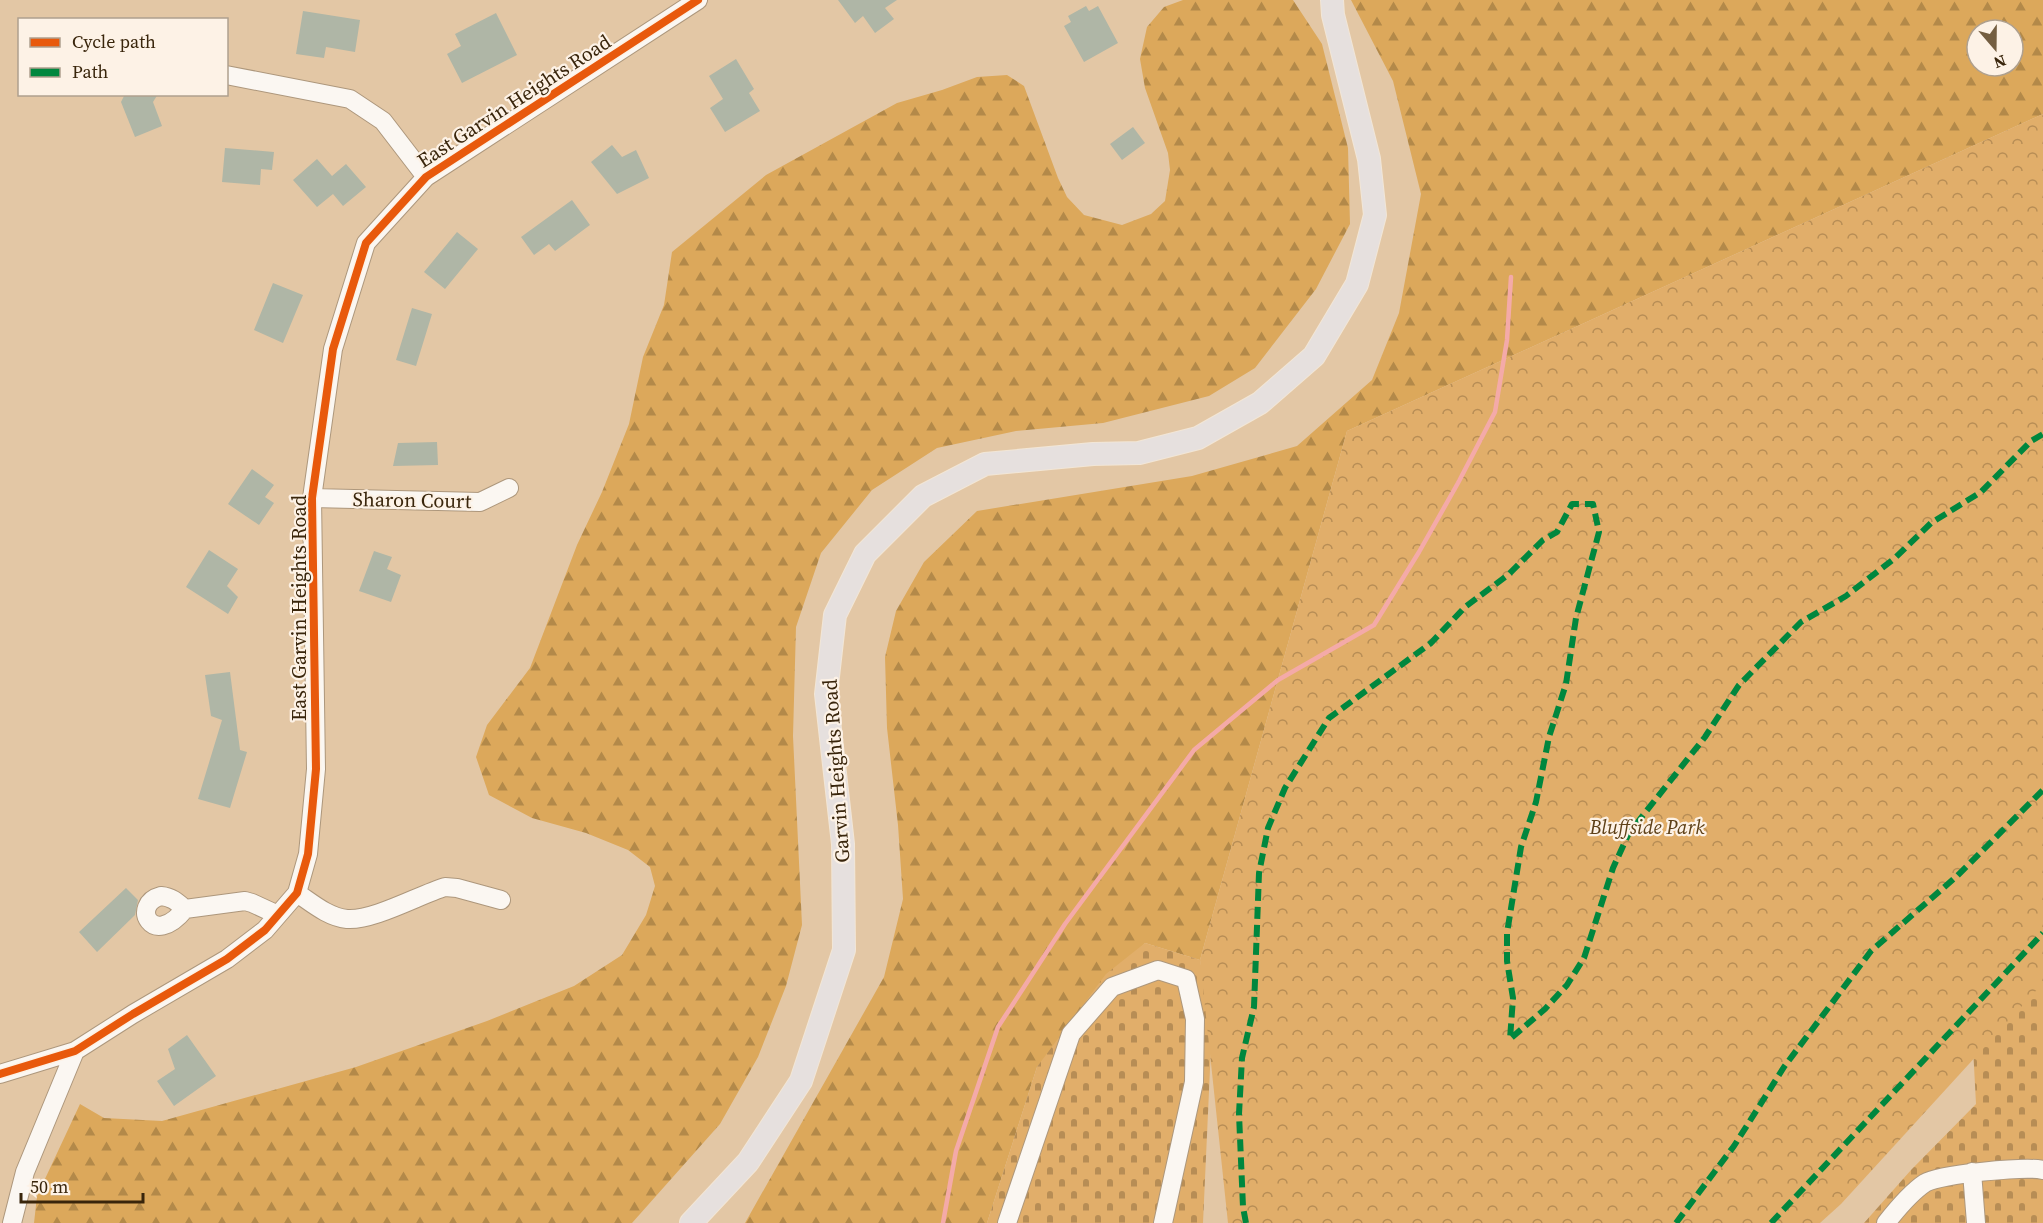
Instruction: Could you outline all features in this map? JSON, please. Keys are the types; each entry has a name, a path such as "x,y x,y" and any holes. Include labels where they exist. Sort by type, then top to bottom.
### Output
{"main road":[{"name":"Garvin Heights Road","path":"691,1223 748,1162 801,1081 844,950 843,844 826,694 835,615 865,554 922,496 985,464 1092,454 1139,453 1198,438 1260,403 1314,356 1357,284 1375,215 1369,159 1333,15 1332,0"}],"street":[{"name":"East Garvin Heights Road","path":"0,1074 75,1051 132,1014 227,959 265,930 297,893 308,854 316,769 312,498 333,349 366,243 426,177 698,0"},
{"path":"228,75 350,99 383,121 426,177"},
{"name":"Sharon Court","path":"312,498 480,502 509,488"},
{"path":"297,893 327,913 347,919 376,913 445,887 501,900"},
{"path":"185,909 245,901 278,915"},
{"path":"1007,1223 1071,1034 1112,987 1158,970 1186,980 1195,1019 1194,1082 1163,1223"},
{"path":"12,1223 25,1172 75,1051"},
{"path":"1886,1223 1898,1208 1926,1182 1972,1172 2043,1170"},
{"path":"1972,1172 1976,1223"}],"green space":[{"path":"1183,0 1293,0 1322,44 1348,148 1350,224 1316,289 1255,368 1209,396 1103,423 1016,431 937,448 872,490 821,553 796,627 793,736 802,925 786,986 758,1057 720,1124 632,1223 34,1223 37,1196 80,1104 104,1118 162,1121 356,1067 487,1021 574,986 622,955 646,915 655,886 650,867 628,850 586,833 532,818 489,795 476,757 487,725 530,668 577,545 602,492 629,424 643,357 664,305 672,252 766,175 897,103 977,77 1007,75 1024,86 1058,178 1067,197 1084,215 1122,225 1151,214 1165,201 1170,170 1168,153 1145,88 1140,59 1147,27 1164,7"},
{"path":"1351,0 2043,0 2043,114 1347,431 1200,960 1145,943 1037,1067 987,1223 745,1223 884,977 903,899 898,825 887,728 885,657 896,611 924,562 977,511 1192,476 1297,446 1372,380 1399,313 1421,194 1393,81"},
{"name":"Bluffside Park","path":"2043,114 2043,983 1841,1204 1820,1223 1228,1223 1200,960 1347,431"},
{"path":"1145,943 1200,960 1212,1025 1203,1223 987,1223 1037,1067 1106,974"},
{"path":"2043,980 2043,1223 1864,1223 1911,1170 1976,1104 1973,1047"}],"building":[{"path":"838,0 897,0 885,8 894,19 875,33 863,16 855,23"},
{"path":"1086,6 1089,11 1098,6 1118,43 1084,62 1064,26 1071,22 1068,16"},
{"path":"303,11 360,20 355,52 326,47 324,58 296,54"},
{"path":"496,13 517,55 462,83 447,54 461,46 455,34"},
{"path":"736,59 754,89 749,93 760,111 725,132 710,108 723,99 709,76"},
{"path":"124,96 157,96 153,102 162,126 135,137 121,102"},
{"path":"1133,127 1145,143 1122,160 1110,144"},
{"path":"612,145 622,157 636,150 649,178 617,194 591,162"},
{"path":"225,148 274,152 272,170 261,169 260,185 222,182"},
{"path":"317,159 332,176 346,164 366,187 343,206 333,194 317,207 293,180"},
{"path":"572,200 590,225 555,251 549,244 534,255 521,237"},
{"path":"457,232 478,249 445,289 424,272"},
{"path":"273,283 303,295 283,343 254,330"},
{"path":"412,308 432,314 416,366 396,360"},
{"path":"437,442 438,465 393,466 398,443"},
{"path":"252,469 274,485 265,497 274,503 259,525 228,504"},
{"path":"209,550 238,569 227,586 238,597 228,614 186,587"},
{"path":"374,551 392,557 387,569 401,575 391,602 359,591"},
{"path":"230,672 240,750 247,752 230,808 198,799 222,720 211,716 205,675"},
{"path":"126,888 138,900 135,915 97,952 79,932"},
{"path":"187,1035 216,1076 174,1106 157,1081 175,1069 168,1049"}],"waterway":[{"path":"943,1223 956,1151 998,1027 1065,924 1194,750 1278,680 1374,625 1419,552 1495,412 1507,340 1511,277"}],"marked path":[{"path":"1246,1223 1243,1207 1239,1114 1242,1058 1254,1007 1259,873 1268,828 1285,788 1329,718 1431,643 1465,607 1508,575 1543,540 1557,532 1572,504 1593,504 1599,532 1576,618 1566,684 1549,737 1536,802 1521,847 1507,933 1507,961 1513,998 1510,1039 1545,1009 1567,985 1584,958 1613,868 1629,833 1705,737 1739,685 1801,622 1846,596 1895,558 1931,523 1981,492 2031,441 2043,434"},
{"path":"1676,1223 1734,1146 1784,1067 1871,951 1957,876 2043,790"},
{"path":"1771,1223 2043,933"}],"cycle path":[{"path":"0,1074 75,1051 227,959 265,930 297,893 308,854 316,769 312,498 333,349 366,243 426,177 698,0"}]}
